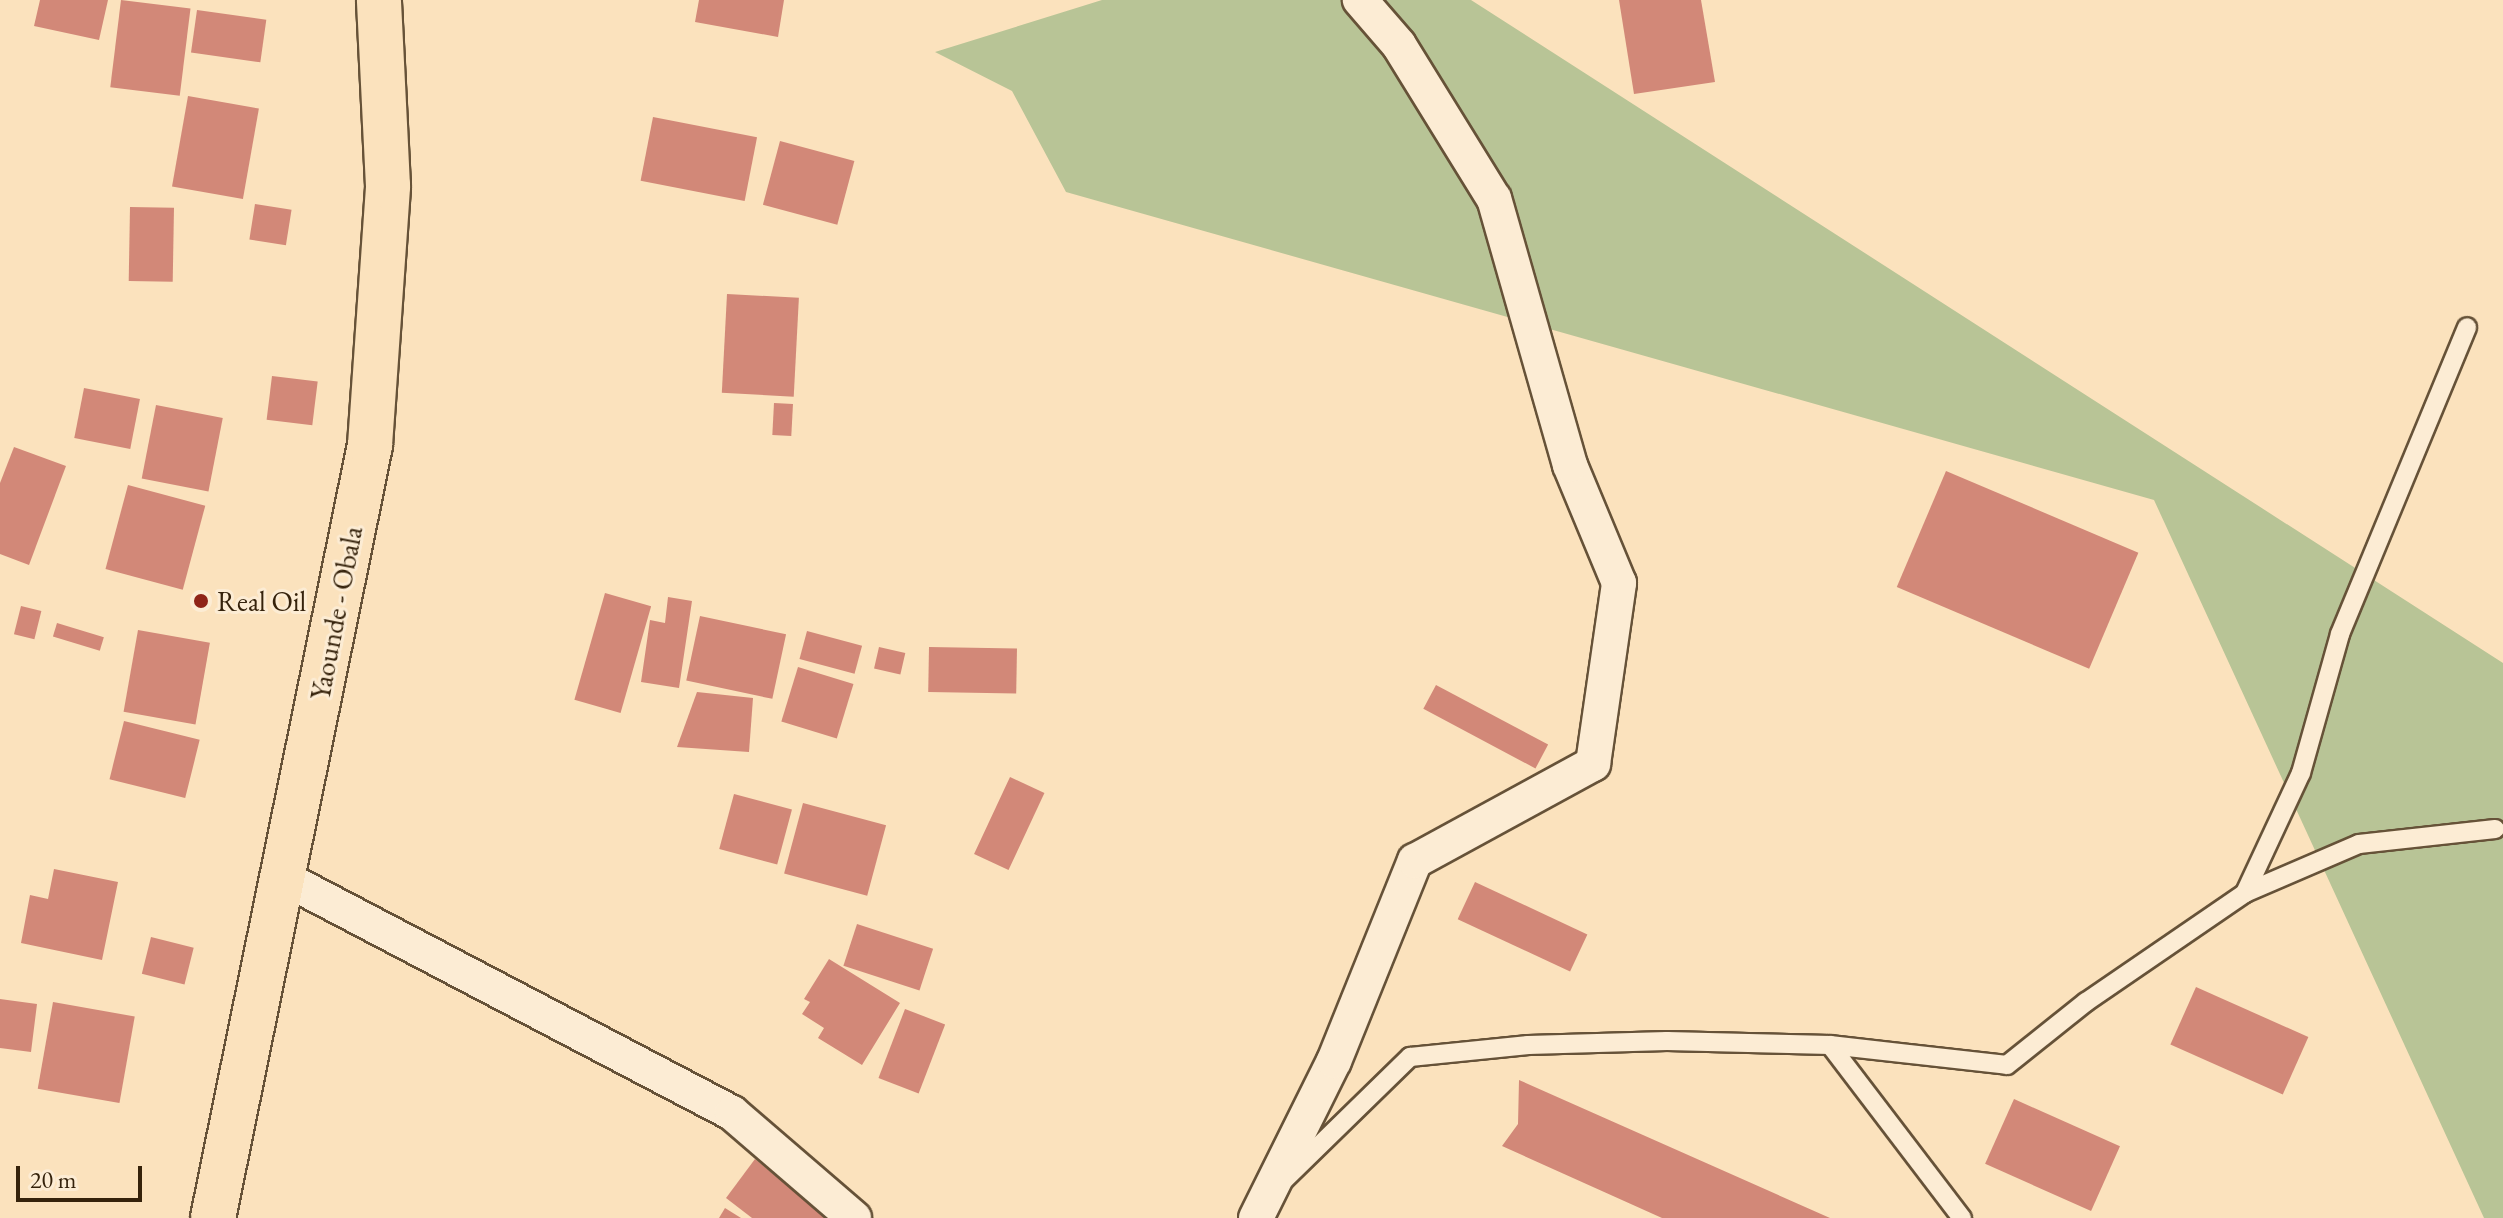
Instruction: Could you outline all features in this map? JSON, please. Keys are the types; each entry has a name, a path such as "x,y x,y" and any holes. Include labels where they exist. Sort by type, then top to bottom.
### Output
{"highway":[{"name":"Yaounde - Obala","path":"213,1218 370,445 388,186 379,0"}],"street":[{"path":"1260,1210 1334,1061 1415,861 1593,764 1619,583 1570,465 1494,199 1399,45 1360,0"},
{"path":"282,877 732,1113 854,1218"}],"lane":[{"path":"2245,893 2301,773 2340,634 2467,327"},
{"path":"1260,1210 1410,1057 1528,1045 1651,1042 1830,1045 2007,1065 2086,1002 2245,893 2359,844 2495,829"},
{"path":"1830,1045 1962,1218"}],"green space":[{"path":"1102,0 1471,0 2503,663 2503,1218 2484,1218 2154,500 1066,192 1012,91 935,52"}],"building":[{"path":"40,0 108,0 99,40 34,26"},
{"path":"121,0 190,9 180,96 110,87"},
{"path":"699,0 784,0 778,37 695,22"},
{"path":"1619,0 1701,0 1715,82 1634,94"},
{"path":"197,10 266,20 260,62 191,53"},
{"path":"188,96 259,109 243,199 172,187"},
{"path":"653,117 757,137 745,201 641,181"},
{"path":"780,141 854,161 837,225 763,205"},
{"path":"255,204 292,210 286,245 249,240"},
{"path":"130,207 174,208 173,282 129,281"},
{"path":"727,294 799,298 794,397 722,393"},
{"path":"272,376 318,382 312,425 267,420"},
{"path":"84,388 140,399 130,449 74,438"},
{"path":"774,403 793,404 791,436 772,435"},
{"path":"156,405 223,418 208,492 142,479"},
{"path":"14,447 66,466 29,565 0,554 0,483"},
{"path":"1946,471 2138,553 2089,669 1897,587"},
{"path":"128,485 205,506 183,590 105,569"},
{"path":"605,593 651,606 621,713 574,700"},
{"path":"668,597 692,601 679,688 641,682 650,620 665,623"},
{"path":"21,606 41,611 34,639 14,634"},
{"path":"700,616 786,634 772,699 686,681"},
{"path":"57,623 104,637 100,651 53,636"},
{"path":"138,630 210,643 195,724 124,712"},
{"path":"807,631 862,646 855,674 799,659"},
{"path":"879,647 905,653 900,675 874,668"},
{"path":"929,647 1017,649 1016,694 928,692"},
{"path":"798,667 853,684 837,738 781,722"},
{"path":"1436,685 1548,745 1535,768 1423,709"},
{"path":"697,692 753,698 749,752 677,747"},
{"path":"124,721 200,740 185,798 109,779"},
{"path":"1010,777 1044,793 1009,870 974,854"},
{"path":"734,794 792,810 777,865 719,849"},
{"path":"803,803 886,825 867,896 784,874"},
{"path":"54,869 118,882 102,960 21,943 30,895 48,899"},
{"path":"1475,882 1587,934 1570,972 1458,919"},
{"path":"857,924 933,949 919,991 843,966"},
{"path":"151,937 194,948 184,985 142,974"},
{"path":"829,959 900,1003 862,1065 818,1038 824,1028 802,1014 810,1002 804,999"},
{"path":"2196,987 2308,1037 2283,1095 2170,1045"},
{"path":"0,999 37,1004 31,1052 0,1048"},
{"path":"53,1002 135,1016 119,1103 38,1089"},
{"path":"905,1009 945,1024 919,1093 878,1078"},
{"path":"1519,1080 1830,1218 1662,1218 1502,1146 1518,1124"},
{"path":"2014,1099 2120,1146 2091,1211 1985,1164"},
{"path":"755,1159 825,1216 752,1218 726,1198"},
{"path":"725,1208 741,1218 719,1218"}],"place":[{"name":"Real Oil","path":"201,601"}]}
